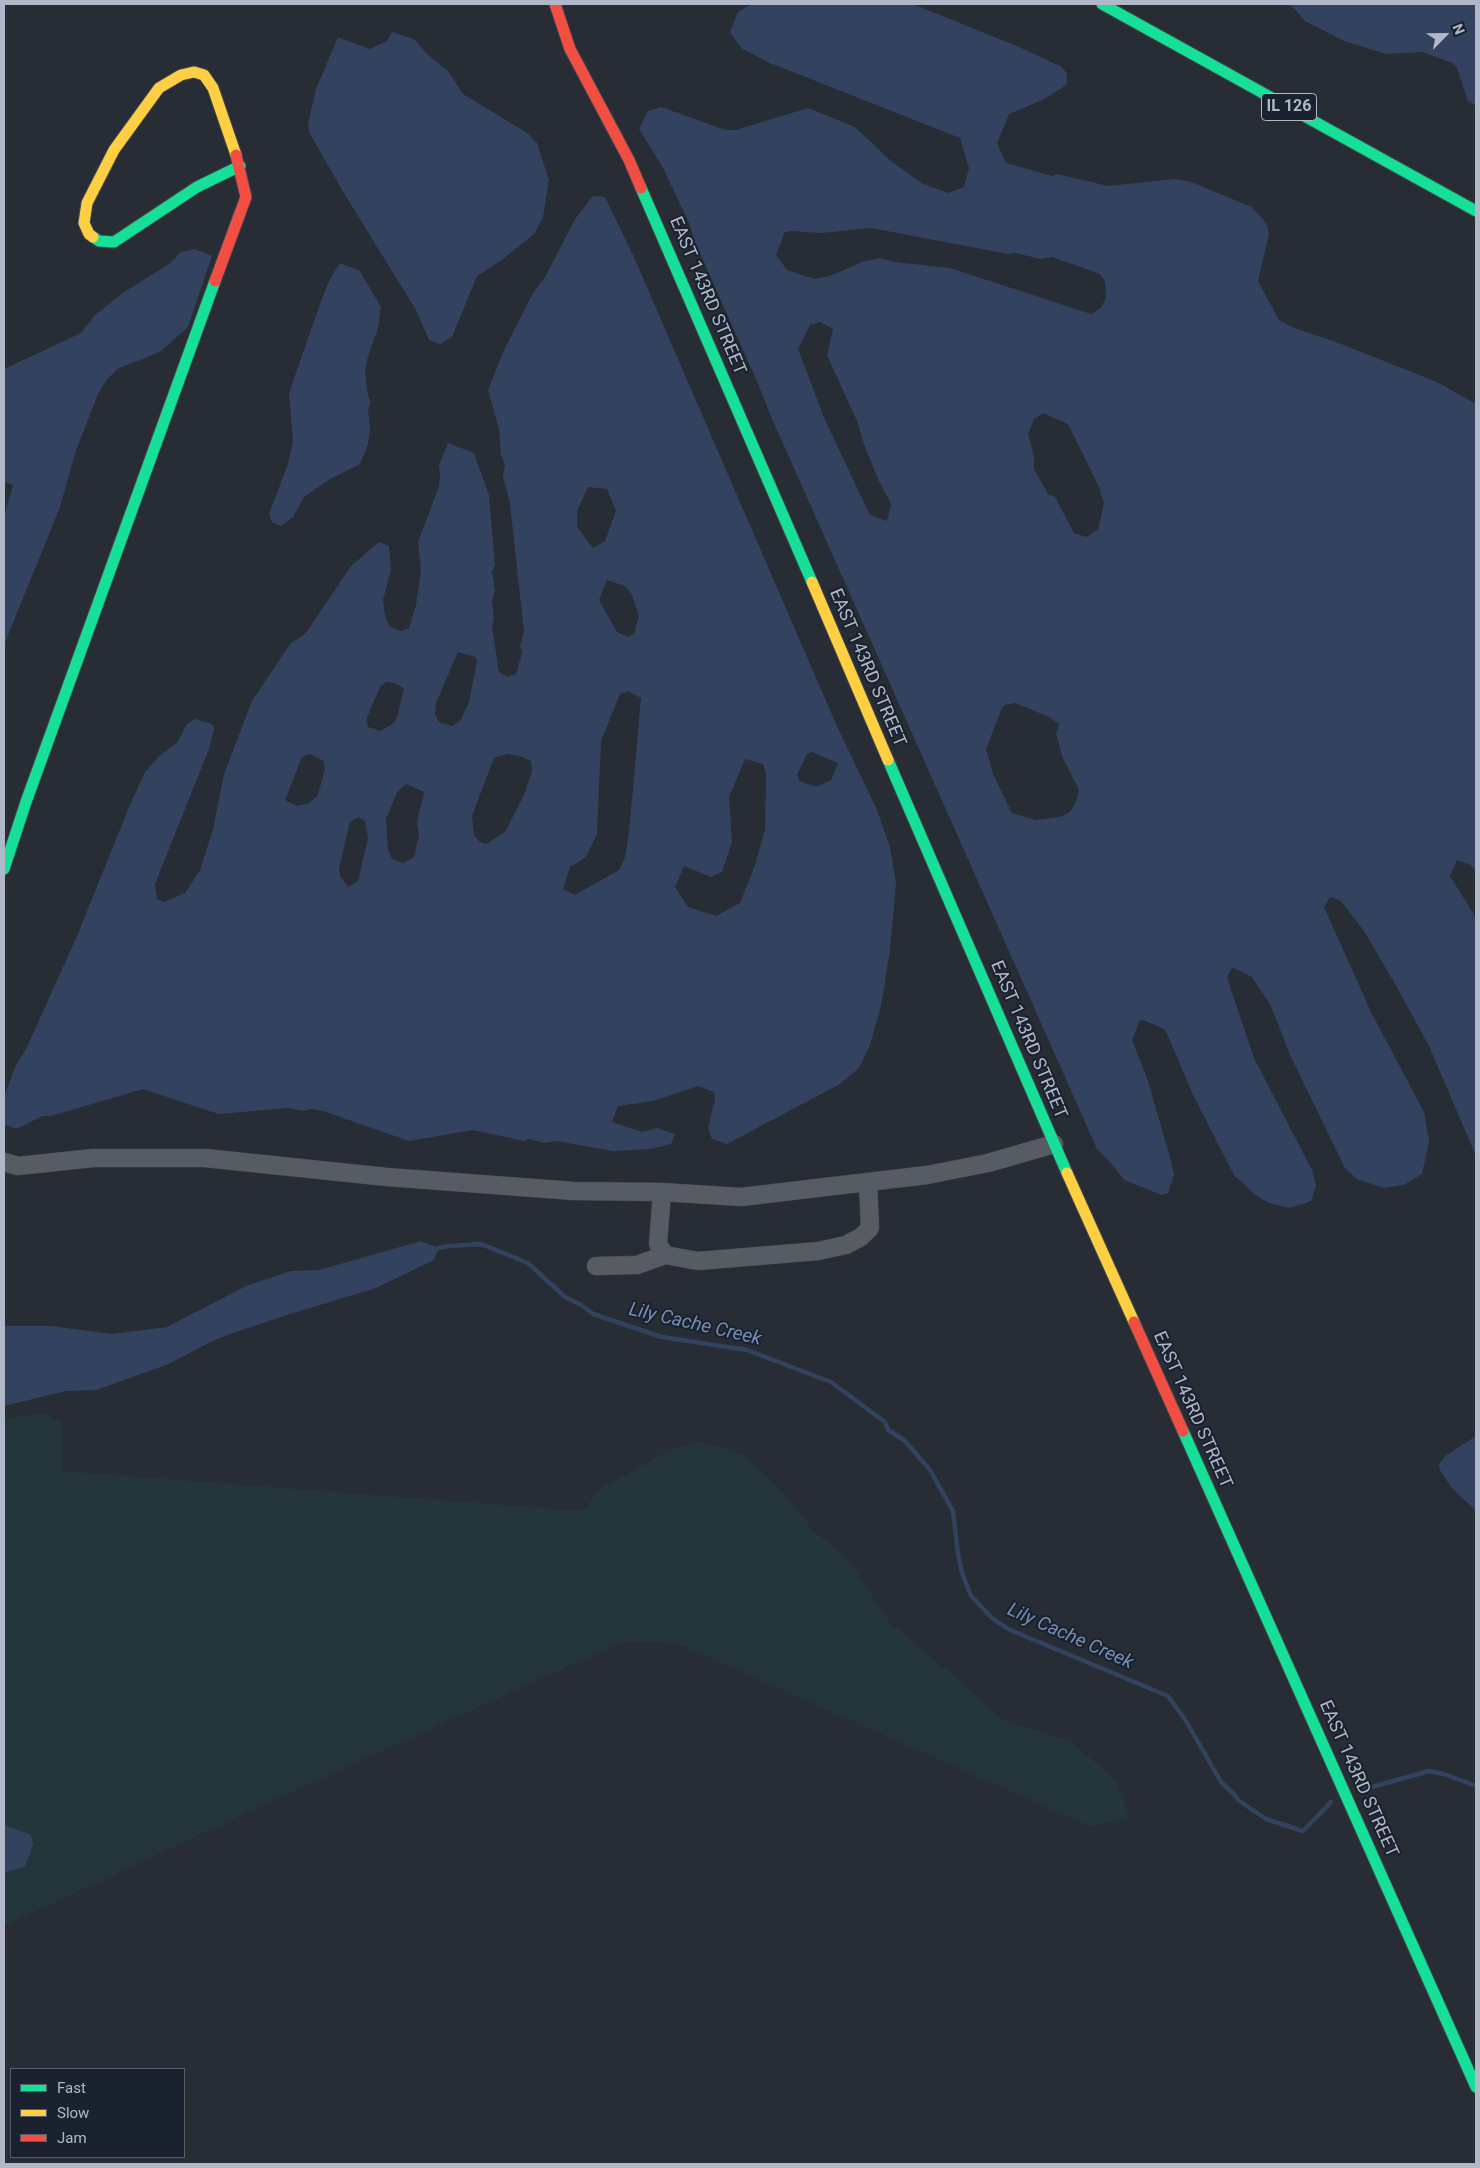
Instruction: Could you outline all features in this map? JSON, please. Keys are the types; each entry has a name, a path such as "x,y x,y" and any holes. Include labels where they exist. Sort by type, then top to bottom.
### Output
{"street":[{"name":"EAST 143RD STREET","path":"555,4 570,49 629,160 1054,1144 1476,2087"},
{"name":"IL 126","path":"1102,4 1476,211"},
{"path":"4,869 26,802 246,197 240,166 213,88 204,75 194,72 181,75 159,88 114,150 87,203 84,222 89,234 99,240 114,242 197,187 240,166"},
{"path":"4,1162 18,1166 93,1158 206,1158 387,1177 574,1192 662,1192 741,1197 927,1175 988,1163 1054,1144"},
{"path":"596,1266 637,1265 665,1255 698,1261 818,1251 846,1245 862,1237 870,1228 868,1183"},
{"path":"662,1192 658,1244 665,1255"}],"shaded area":[{"path":"47,1413 63,1425 61,1471 582,1511 604,1486 667,1451 697,1441 743,1454 784,1493 812,1529 851,1563 890,1623 959,1680 1003,1720 1072,1741 1115,1781 1130,1818 1090,1826 679,1644 624,1641 291,1792 4,1926 4,1418"}],"water":[{"path":"752,4 913,4 1019,47 1062,67 1067,74 1067,83 1062,88 1042,100 1009,114 997,143 1006,163 1052,176 1057,174 1108,186 1175,179 1191,182 1252,207 1266,223 1269,233 1258,281 1279,320 1294,328 1336,342 1437,382 1476,404 1476,870 1469,864 1457,860 1450,876 1473,913 1476,923 1476,1156 1429,1046 1394,982 1364,931 1340,900 1330,897 1324,907 1371,1012 1424,1112 1429,1141 1422,1174 1404,1185 1383,1188 1357,1179 1345,1168 1290,1055 1271,1006 1252,977 1232,967 1227,978 1254,1058 1313,1172 1316,1186 1311,1201 1290,1208 1269,1203 1254,1194 1234,1175 1193,1095 1164,1029 1145,1021 1140,1020 1132,1040 1148,1081 1171,1161 1174,1175 1168,1193 1162,1195 1124,1180 1097,1149 773,421 694,240 690,225 662,166 639,129 648,111 661,107 726,130 736,130 808,108 855,127 892,162 923,184 949,193 964,187 969,168 960,138 770,63 741,48 730,32 738,12","holes":["871,228 1008,254 1015,253 1041,259 1052,257 1100,274 1105,282 1106,297 1101,308 1091,314 950,268 894,262 880,258 862,262 830,276 814,279 787,270 776,255 785,232 821,233","820,322 833,329 827,355 857,421 878,479 891,504 887,521 870,515 825,420 798,349 810,325","1043,413 1068,424 1098,485 1104,503 1098,530 1086,537 1074,533 1055,497 1048,494 1034,469 1034,456 1028,434 1034,419","1015,703 1049,717 1059,724 1056,733 1062,756 1079,790 1076,802 1070,812 1060,817 1036,820 1012,813 993,774 986,749 1001,710 1005,705"]},
{"path":"1290,4 1476,4 1476,105 1468,101 1457,68 1453,63 1422,52 1386,54 1344,41 1305,21"},
{"path":"392,32 414,39 428,55 448,71 463,94 527,133 537,143 549,180 543,217 535,233 502,260 477,276 452,337 440,344 429,340 416,310 342,190 309,132 308,124 316,89 338,37 370,49 387,41"},
{"path":"593,196 605,197 633,255 836,724 877,810 890,847 896,882 890,950 881,1006 870,1045 859,1068 840,1084 727,1144 712,1139 708,1128 715,1099 714,1092 698,1086 653,1101 618,1106 612,1122 642,1132 657,1128 675,1134 671,1144 650,1149 613,1151 557,1141 545,1143 529,1139 524,1141 473,1130 409,1141 323,1111 311,1109 303,1111 288,1108 219,1114 143,1089 51,1116 43,1116 16,1129 4,1124 4,1097 15,1067 27,1047 77,936 145,772 159,756 177,743 187,724 195,719 212,724 214,729 209,749 155,884 157,899 164,902 185,893 200,870 213,829 224,774 252,701 290,644 306,633 351,566 379,542 389,546 391,569 383,600 385,616 390,627 401,631 409,628 416,605 421,571 418,542 439,486 439,465 448,443 474,453 489,495 495,565 492,572 495,591 492,601 494,619 492,627 499,672 508,677 516,674 522,653 520,645 524,632 510,504 503,476 505,464 501,455 499,429 488,390 505,348 532,295 544,279 575,219","holes":["588,487 607,489 616,511 605,541 593,548 577,527 577,511","607,580 625,586 631,593 639,616 634,634 628,637 617,632 599,600","458,652 475,657 477,661 469,702 460,721 452,726 439,722 435,714 436,703","386,682 394,683 404,688 394,723 380,731 368,727 366,720 380,687","628,691 641,698 629,833 625,857 619,870 575,895 563,889 570,867 586,857 597,834 601,741 620,694","812,752 838,763 831,780 819,786 813,786 800,781 797,775 807,754","310,754 323,761 325,768 318,795 309,803 297,806 285,800 302,757","508,754 520,756 531,761 532,771 524,795 505,832 486,844 480,842 474,835 472,816 495,757","745,759 763,764 766,774 765,830 755,865 740,903 716,916 688,907 675,887 684,866 711,877 722,872 732,842 729,797","406,784 424,792 417,821 419,835 414,857 403,863 392,859 388,850 386,819 397,792","359,817 365,821 368,838 358,881 348,887 340,876 339,869 350,822"]},
{"path":"195,249 212,256 188,327 160,352 117,369 98,394 75,453 60,507 4,645 4,517 13,485 4,482 4,369 81,333 94,316 124,292 169,264 181,252"},
{"path":"340,263 360,271 381,307 378,328 365,371 368,396 371,402 368,409 370,430 368,444 360,464 330,479 304,497 293,517 281,526 272,522 269,514 288,464 293,441 289,393 321,301 330,279"},
{"path":"421,1241 439,1248 434,1260 376,1288 219,1338 166,1365 96,1390 66,1391 4,1406 4,1326 51,1326 112,1334 167,1327 248,1285 291,1271 319,1270"},
{"path":"1476,1436 1476,1511 1451,1487 1440,1470 1439,1464 1445,1456"},
{"path":"4,1825 31,1835 33,1845 25,1866 4,1873"}],"waterway":[{"name":"Lily Cache Creek","path":"439,1248 481,1244 528,1263 565,1297 583,1306 593,1314 662,1337 747,1350 831,1382 885,1422 888,1430 904,1440 930,1470 953,1511 962,1573 971,1596 992,1618 1008,1629 1168,1696 1186,1721 1221,1782 1238,1800 1266,1819 1303,1831 1331,1802"},
{"name":"Lily Cache Creek","path":"1365,1789 1429,1771 1444,1774 1476,1786"}],"traffic: fast":[{"path":"1102,4 1476,211"},
{"path":"93,237 99,241 114,242 197,187 240,166"},
{"path":"641,188 812,582"},
{"path":"4,869 26,802 215,281"},
{"path":"888,760 1067,1173"},
{"path":"1183,1431 1476,2087"}],"traffic: slow":[{"path":"93,237 89,234 84,223 87,203 114,150 159,88 181,75 194,72 204,75 213,88 236,155"},
{"path":"812,582 888,760"},
{"path":"1067,1173 1134,1322"}],"traffic: jam":[{"path":"555,4 570,49 629,160 641,188"},
{"path":"215,281 246,197 236,155"},
{"path":"1134,1322 1183,1431"}]}
